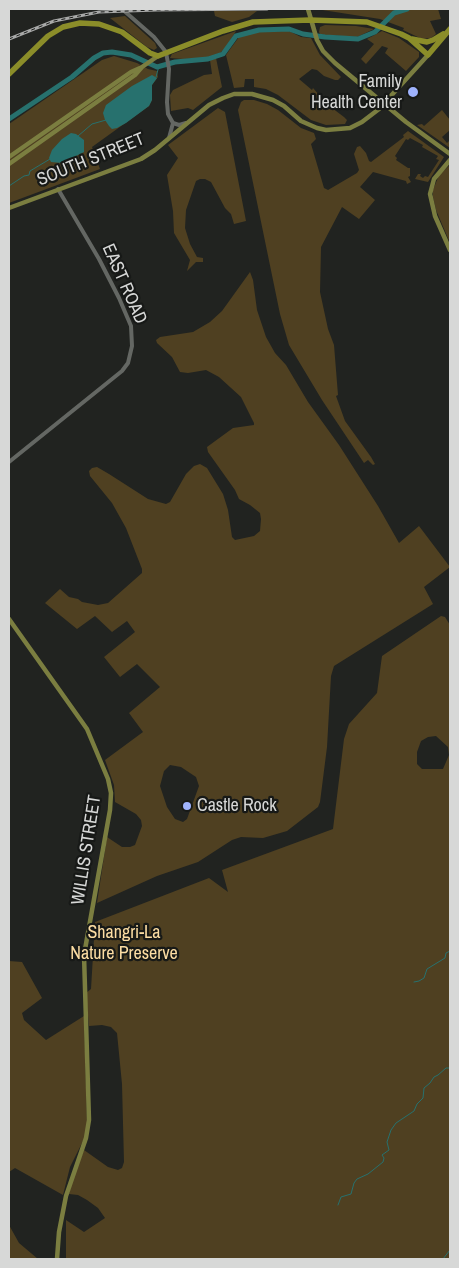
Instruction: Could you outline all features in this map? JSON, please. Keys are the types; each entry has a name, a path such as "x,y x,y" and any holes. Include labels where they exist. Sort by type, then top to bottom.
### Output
{"highway":[{"path":"9,74 48,36 63,27 80,23 98,24 122,32 150,53 158,56 253,22 310,20 349,20 369,23 398,32 409,38 428,55 450,28"},
{"path":"409,38 420,41 433,40 450,28"}],"main road":[{"path":"308,9 317,40 323,51 335,64 422,135 450,154"},
{"name":"SOUTH STREET","path":"9,208 141,159 155,150 215,101 234,94 262,96 273,100 310,126 326,130 350,128 371,117 428,55"},
{"path":"9,164 135,75 141,68 158,56"},
{"path":"9,157 131,72 141,68"},
{"path":"450,160 434,179 430,194 434,211 450,250"},
{"name":"WILLIS STREET","path":"9,619 91,736 108,779 111,793 110,810 84,955 89,1120 86,1138 71,1178 65,1201 59,1232 57,1259"}],"street":[{"path":"122,9 158,41 166,52 169,69 168,114 173,123 179,125 186,124"},
{"path":"169,138 173,123"},
{"name":"EAST ROAD","path":"9,462 122,371 128,363 132,346 132,330 122,305 99,258 58,189"}],"green space":[{"path":"316,9 438,9 441,19 430,21 436,34 431,38 422,39 403,30 404,28 380,19"},
{"path":"214,11 257,11 249,17 232,22 215,16"},
{"path":"125,16 155,43 157,48 154,50 147,47 110,18"},
{"path":"325,25 356,26 374,29 357,37 320,34 320,27"},
{"path":"269,30 289,31 301,37 311,38 320,55 341,77 335,80 312,69 299,79 312,90 313,88 328,105 344,117 347,120 345,124 326,125 311,120 278,95 266,89 254,87 254,79 245,79 244,87 234,88 226,55 239,37"},
{"path":"236,31 226,48 220,53 207,58 170,58 172,54"},
{"path":"382,31 399,38 419,52 419,57 406,71 385,53 388,48 382,46 366,64 361,59 374,44 367,39"},
{"path":"114,56 157,71 158,77 152,85 152,100 149,106 92,147 100,169 9,203 9,124 102,60"},
{"path":"216,58 222,87 193,110 188,108 171,111 170,95 173,90 204,75 212,74 210,60"},
{"path":"244,100 254,100 267,104 301,128 314,133 316,139 311,144 324,188 328,190 357,173 359,170 354,154 357,147 360,146 371,162 404,137 403,135 408,131 444,157 428,182 415,179 418,174 421,174 420,176 423,178 425,176 428,177 439,160 436,159 438,156 422,147 423,145 410,138 406,139 395,156 396,160 410,168 410,176 408,177 411,182 407,184 406,181 373,172 360,187 375,200 359,219 342,207 321,247 320,292 328,329 334,345 338,395 336,396 345,421 371,457 375,464 373,465 368,460 364,463 322,400 289,345 280,314 238,110 241,102"},
{"path":"218,108 225,112 246,221 234,224 231,214 225,208 211,182 205,179 196,181 186,210 185,228 190,244 197,257 203,258 203,262 196,262 187,271 190,260 174,233 173,211 167,175 178,158 168,145"},
{"path":"442,110 450,120 450,130 442,137 447,143 450,140 450,148 417,125 422,124 424,126"},
{"path":"450,165 450,243 436,210 433,190 439,175"},
{"path":"250,272 253,280 257,310 266,337 275,353 286,365 308,402 339,445 399,543 419,526 450,567 424,587 433,604 334,666 331,676 327,747 318,807 287,831 263,838 241,837 232,840 198,862 157,876 97,903 107,837 122,847 130,847 135,845 142,826 141,820 136,814 115,802 114,785 105,760 143,732 129,713 160,687 137,664 120,677 104,657 135,632 127,621 112,632 95,616 77,629 45,603 60,589 69,597 82,602 98,605 108,603 142,573 126,528 112,503 90,476 89,471 92,468 97,467 148,499 166,504 170,502 186,474 194,466 200,464 207,468 223,494 228,510 232,537 235,540 254,536 260,531 260,513 239,499 235,490 208,452 207,447 233,428 254,425 241,397 219,377 206,370 188,373 180,372 172,357 156,340 160,337 193,332 210,322 222,311","holes":["170,765 181,767 196,777 199,786 187,819 183,822 175,819 167,807 160,786 164,771"]},
{"name":"Shangri-La Nature Preserve","path":"441,616 445,617 450,625 450,1259 66,1259 66,1220 84,1232 105,1218 98,1208 87,1200 78,1195 69,1194 84,1150 108,1167 118,1170 122,1168 124,1162 122,1084 117,1033 111,1027 102,1025 89,1026 86,993 91,989 95,922 209,878 228,892 222,870 333,829 344,739 349,724 377,693 382,656","holes":["436,736 448,747 449,755 443,769 422,769 417,764 417,752 421,741 428,737"]},
{"path":"9,961 22,962 42,998 22,1013 24,1020 46,1040 84,1016 87,1123 85,1137 70,1167 63,1195 15,1168 9,1172"},
{"path":"9,1225 19,1243 38,1259 9,1259"}],"water":[{"path":"152,75 157,78 152,85 152,100 149,106 126,123 112,129 105,120 103,113 106,105 132,86"},
{"path":"71,133 84,140 84,152 62,163 51,162 49,158 52,150 62,139"}],"waterway":[{"path":"9,119 72,77 94,58 103,53 112,52 131,55 157,67 175,62 208,59 223,54 236,36 259,30 289,29 303,34 358,39 375,32 394,13 407,9"},
{"path":"156,77 159,66"},
{"path":"78,136 92,124 106,120"},
{"path":"9,186 24,176 29,175 30,171 50,159"},
{"path":"414,982 424,978 427,969 445,958 446,953 450,951"},
{"path":"338,1205 341,1197 351,1194 357,1179 368,1174 383,1162 384,1158 382,1155 389,1150 387,1142 391,1130 396,1123 414,1111 417,1104 423,1098 424,1088 434,1077 446,1068 450,1068"},
{"path":"443,1259 450,1250"}],"railway":[{"path":"9,39 54,21 99,12 267,9"}],"place":[{"name":"Family Health Center","path":"413,92"},
{"name":"Castle Rock","path":"187,806"}]}
